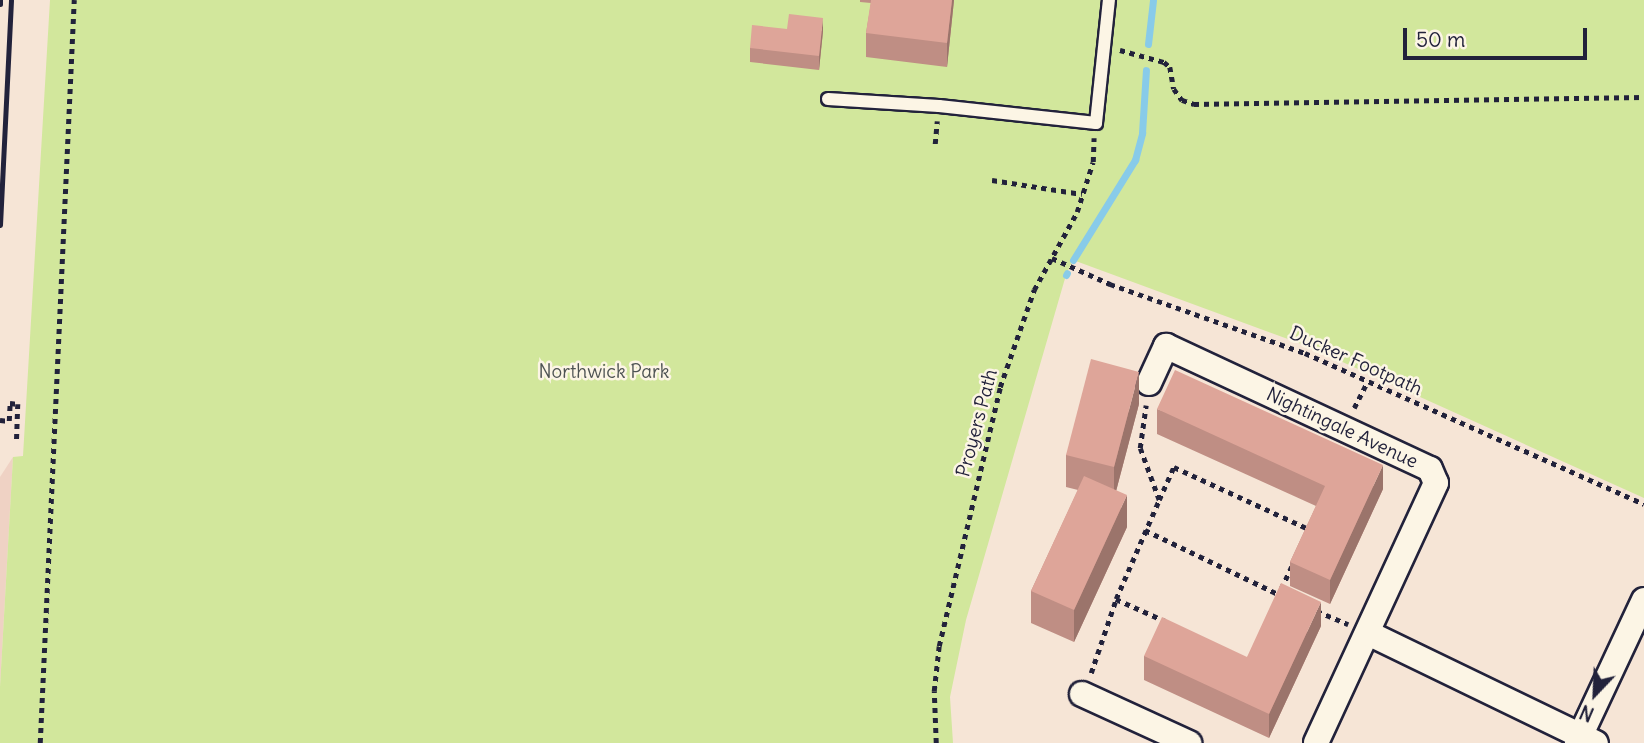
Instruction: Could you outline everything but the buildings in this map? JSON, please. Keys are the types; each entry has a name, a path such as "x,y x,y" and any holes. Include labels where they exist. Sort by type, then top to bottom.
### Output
{"street":[{"name":"Nightingale Avenue","path":"1149,383 1166,346 1430,469 1436,483 1316,743"},
{"path":"1368,633 1585,741 1644,600"},
{"path":"1082,694 1189,743"}],"lane":[{"path":"828,99 939,106 1096,123 1110,0"}],"path":[{"path":"40,743 74,0"},
{"path":"1105,48 1164,62 1170,67 1174,89 1182,100 1194,104 1644,97"},
{"name":"Proyers Path","path":"936,743 933,691 939,646 960,547 1010,354 1034,290 1067,233 1082,194 1093,162 1096,123"},
{"path":"992,180 1082,194"},
{"name":"Ducker Footpath","path":"1052,258 1110,284 1264,336 1644,504"},
{"path":"1149,383 1140,448 1158,499"},
{"path":"2,420 9,421 10,403 19,404 17,440"},
{"path":"1082,694 1102,646 1116,599 1174,467 1309,528 1304,540"},
{"path":"1145,530 1291,600"},
{"path":"1273,605 1294,561"},
{"path":"1116,599 1175,626"},
{"path":"1304,605 1368,633"}],"shaded area":[{"path":"13,457 0,687 0,477"}],"green space":[{"name":"Northwick Park","path":"50,0 1644,0 1644,498 1307,346 1073,260 1066,275 966,620 950,697 953,743 0,743 0,687 13,457 23,456"}],"waterway":[{"path":"1148,44 1153,0"},
{"path":"1073,260 1135,160 1142,133 1146,70"}],"railway":[{"path":"0,225 11,0"}]}
